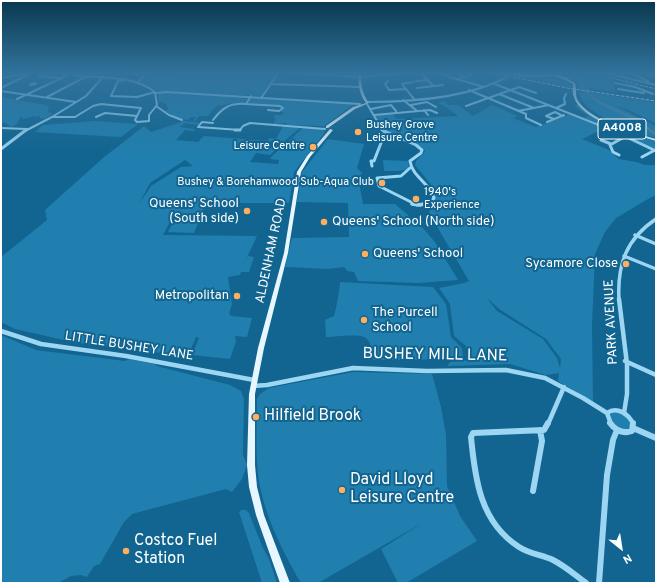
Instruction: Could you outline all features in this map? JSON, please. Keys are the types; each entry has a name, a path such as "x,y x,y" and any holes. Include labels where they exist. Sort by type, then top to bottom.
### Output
{"main road":[{"name":"A4008","path":"577,100 591,113 619,128 656,140"},
{"name":"A4008","path":"580,100 594,112 622,127 656,140"},
{"name":"ALDENHAM ROAD","path":"285,583 260,515 253,486 251,457 254,383 286,254 299,172 304,162 328,128 362,104"}],"street":[{"path":"63,100 76,102"},
{"path":"1,149 27,129 52,117 79,100"},
{"path":"52,117 74,117 94,106 103,104 141,108 135,120 137,122 148,121 150,120 149,115 156,106 157,100"},
{"path":"246,104 248,100"},
{"path":"319,100 362,104 371,109 380,128 385,133 416,145 422,150 421,153 410,161 410,168 423,180 433,193 434,198 431,202 419,205 413,204 379,186 377,178 401,176 410,168"},
{"path":"350,102 354,104 362,104 399,100"},
{"path":"403,100 416,110"},
{"path":"466,106 481,100"},
{"path":"492,100 527,115 526,117 541,125"},
{"path":"515,100 534,108"},
{"path":"537,100 626,136 655,151"},
{"path":"556,108 565,104 564,100"},
{"path":"411,106 427,102 436,107"},
{"path":"268,110 279,111 283,108 280,106 246,104 225,105 213,120 206,120 198,127 240,130 247,124 328,128"},
{"path":"371,109 391,105 396,111"},
{"path":"518,111 549,105"},
{"path":"156,106 169,115 182,120"},
{"path":"374,115 424,110 433,110 437,113"},
{"path":"424,110 428,115"},
{"path":"554,119 546,116 555,112 563,116"},
{"path":"96,118 104,113 137,116"},
{"path":"547,122 570,113"},
{"path":"2,129 27,129"},
{"path":"372,166 371,161 374,161 375,154 381,146 382,135 385,133"},
{"path":"601,140 611,144 626,136"},
{"path":"611,144 610,148 616,155 619,155"},
{"path":"642,157 655,151"},
{"name":"PARK AVENUE","path":"624,413 626,392 625,361 619,276 628,245 635,235 648,223 656,219"},
{"path":"635,235 656,244"},
{"path":"624,256 656,269"},
{"name":"LITTLE BUSHEY LANE","path":"1,331 41,344 126,356 254,383"},
{"path":"625,361 656,375"},
{"name":"BUSHEY MILL LANE","path":"254,383 268,385 341,370 365,367 427,371 506,370 545,378 564,387 607,414"},
{"path":"564,387 546,428 540,430 473,433 471,437 477,490 493,522 510,541 520,548 536,556 551,560 586,583"},
{"path":"610,410 624,413 631,419 633,428 629,433 618,430 609,422 607,414 610,410"},
{"path":"633,428 656,438"},
{"path":"534,491 542,441 540,430"},
{"path":"599,583 606,475 613,440 618,430"}],"shaded area":[{"path":"1,100 19,100 46,105 49,107 48,112 53,114 44,119 40,118 40,116 34,117 34,115 32,117 22,119 22,117 20,117 17,124 11,127 4,122 1,124"},
{"path":"159,100 247,100 244,103 216,106 208,116 199,116 195,121 193,121 196,117 191,117 188,120 178,118 165,111 169,109 164,102 159,102"},
{"path":"250,100 306,100 350,103 353,105 324,126 287,125 286,123 273,124 276,118 273,118 275,115 282,115 284,112 280,112 284,107 280,105 248,103"},
{"path":"582,100 644,100 656,102 656,124 629,110 612,104 656,126 656,138 624,127 599,115 589,108"},
{"path":"444,101 448,105 458,105 473,116 492,105 518,116 513,118 536,127 570,114 605,128 582,139 609,150 619,159 645,165 656,165 656,195 616,218 605,232 595,254 592,326 593,402 558,381 559,373 546,375 510,364 447,366 450,362 470,360 466,346 454,336 450,304 439,288 469,281 429,213 437,192 415,165 416,161 425,152 424,149 382,130 375,116 393,114 396,119 458,116 448,108 438,103","holes":["487,298 499,309 546,339 561,359 560,368 557,358 543,339 497,311"]},
{"path":"578,104 595,117 605,122 656,142 656,150 609,127 584,118 588,116 575,106"},
{"path":"95,121 138,124 121,137 35,132 43,125"},
{"path":"184,121 200,123 198,125 185,123 180,127 195,129 194,131 185,130 176,140 198,142 204,136 268,141 269,138 276,139 283,126 301,127 283,142 237,140 280,144 280,146 270,155 256,153 250,162 278,164 279,160 270,159 272,156 304,127 325,131 294,172 289,203 206,203 194,233 168,232 176,216 173,216 163,235 257,236 243,266 248,256 254,257 249,272 241,272 240,275 228,277 232,304 229,314 231,316 252,318 247,337 235,336 236,341 230,359 192,355 199,338 196,337 188,356 77,343 15,329 1,322 1,257 47,220 45,210 103,158 144,126 151,132","holes":["185,160 193,166 181,167 151,186 139,204 150,183"]},
{"name":"Queens' School","path":"328,139 364,144 357,168 362,173 359,182 363,204 395,204 422,227 435,242 458,280 418,283 358,281 354,272 347,271 344,267 328,269 285,267 292,238 349,237 348,203 297,202 302,172"},
{"path":"383,160 408,161 409,169 384,171"},
{"path":"340,282 433,287 446,304 451,337 462,348 463,357 419,360 373,360 371,345 366,338 353,335 326,337 325,320 334,316"},
{"path":"1,335 36,350 125,361 129,359 155,364 157,366 230,385 241,391 244,399 243,455 247,465 242,479 232,492 226,489 132,514 124,522 100,564 94,566 87,577 81,575 71,576 58,583 1,583"},
{"path":"353,372 432,374 441,407 446,435 447,486 460,516 477,541 406,583 398,583 381,549 424,522 318,583 301,583 270,521 262,494 259,481 257,451 257,399 260,394 269,388"},
{"path":"615,412 624,415 628,419 630,427 628,429 615,426 613,424 610,414"},
{"path":"241,510 246,510 249,513 262,546 269,559 277,583 262,583 239,512"}],"waterway":[{"path":"597,100 635,119 656,135"}],"railway":[{"path":"651,100 656,101"}],"place":[{"name":"Bushey Grove Leisure Centre","path":"358,132"},
{"name":"Leisure Centre","path":"313,147"},
{"name":"Bushey & Borehamwood Sub-Aqua Club","path":"382,183"},
{"name":"1940's Experience","path":"416,199"},
{"name":"Queens' School (South side)","path":"247,211"},
{"name":"Queens' School (North side)","path":"324,222"},
{"name":"Queens' School","path":"365,254"},
{"name":"Sycamore Close","path":"626,264"},
{"name":"Metropolitan","path":"237,296"},
{"name":"The Purcell School","path":"364,320"},
{"name":"Hilfield Brook","path":"256,417"},
{"name":"David Lloyd Leisure Centre","path":"342,490"},
{"name":"Costco Fuel Station","path":"126,551"}]}
